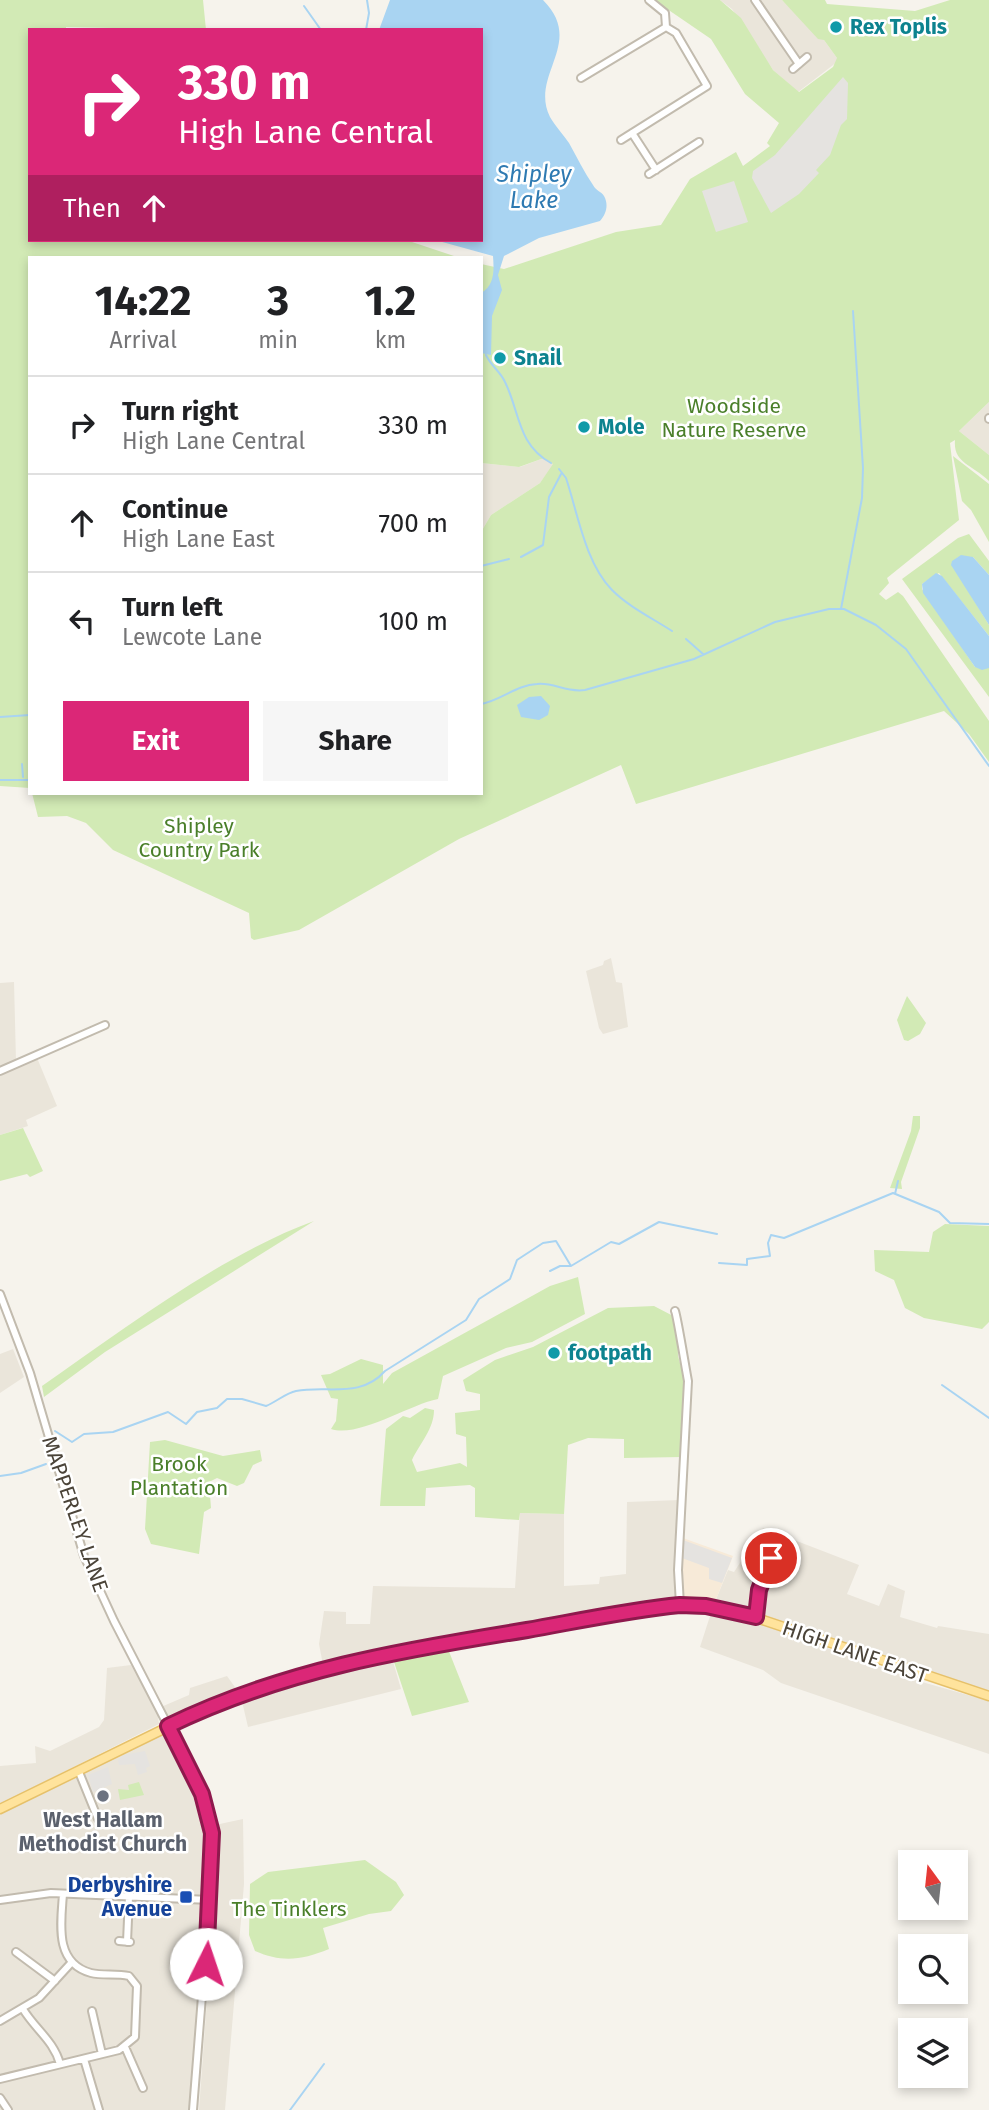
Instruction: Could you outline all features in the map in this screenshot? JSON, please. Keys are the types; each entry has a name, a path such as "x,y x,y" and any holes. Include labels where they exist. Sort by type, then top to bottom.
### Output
{"main road":[{"name":"HIGH LANE EAST","path":"0,1809 168,1726 258,1687 322,1669 468,1639 680,1605 706,1606 756,1617 989,1696"}],"street":[{"path":"649,0 665,13 666,27"},
{"path":"755,0 796,66 807,57"},
{"path":"581,78 666,27"},
{"path":"621,140 708,86 676,33 666,27"},
{"path":"632,133 656,170"},
{"path":"649,174 696,144 689,138"},
{"path":"0,1071 105,1025"},
{"name":"MAPPERLEY LANE","path":"0,1294 30,1373 84,1556 202,1794 209,1820 213,1847 193,2110"},
{"path":"675,1311 681,1356 688,1381 678,1570 680,1605"},
{"path":"756,1617 759,1590 771,1558"},
{"path":"79,1772 96,1816 104,1822 132,1819"},
{"path":"0,1900 27,1895 63,1894 210,1900"},
{"path":"0,2079 125,2047 136,2033 139,1993 136,1983 123,1975 89,1973 72,1962 61,1938 63,1894"},
{"path":"125,1941 129,1896"},
{"path":"16,1952 14,1954 55,1981"},
{"path":"0,2021 23,2009 72,1962"},
{"path":"23,2009 33,2025 54,2046 60,2064"},
{"path":"92,2016 102,2054"},
{"path":"125,2047 143,2088"},
{"path":"83,2059 99,2110"},
{"path":"0,2098 8,2110"}],"shaded area":[{"path":"720,0 782,0 824,40 837,62 798,92 773,70 732,9"},
{"path":"843,77 848,83 847,119 841,125 830,155 816,170 819,173 799,194 771,213 752,178 753,171 775,155"},
{"path":"734,181 748,222 716,232 702,191"},
{"path":"989,402 989,455 959,431"},
{"path":"544,458 554,464 540,483 491,515 483,529 483,463 520,467"},
{"path":"611,958 616,982 622,983 628,1027 603,1034 599,1028 586,971 603,965 604,961"},
{"path":"14,982 16,1061 35,1053 57,1106 26,1120 28,1126 0,1135 0,983"},
{"path":"13,1349 24,1377 0,1393 0,1354"},
{"path":"680,1500 677,1601 443,1639 323,1665 319,1644 324,1611 346,1612 346,1624 370,1624 373,1586 515,1588 520,1513 564,1514 564,1586 599,1584 600,1577 626,1574 627,1502"},
{"path":"763,1528 859,1565 847,1594 879,1606 888,1584 905,1591 900,1617 937,1628 938,1626 989,1634 989,1691 745,1609 715,1602 728,1570 734,1572"},
{"path":"683,1538 733,1556 715,1602 683,1597"},
{"path":"683,1540 732,1558 722,1583 709,1579 709,1568 682,1558"},
{"path":"711,1613 760,1624 922,1682 989,1701 989,1754 781,1683 763,1670 700,1647"},
{"path":"392,1658 401,1689 248,1727 241,1697 289,1681"},
{"path":"131,1665 157,1710 159,1724 0,1804 0,1766 36,1763 35,1746 50,1751 99,1727 104,1720 107,1668"},
{"path":"227,1676 237,1690 168,1719 161,1707 189,1695 190,1688"},
{"path":"164,1733 168,1735 200,1800 207,1829 207,1880 191,2110 0,2110 0,1813"},
{"path":"145,1751 150,1766 146,1768 147,1772 138,1775 135,1764 119,1765 118,1760 123,1755"},
{"path":"108,1767 112,1784 93,1792 88,1775"},
{"path":"243,1819 244,1884 225,2110 199,2110 216,1876 215,1825"}],"green space":[{"path":"0,0 203,0 206,28 28,28 28,242 412,242 454,256 28,256 28,788 0,786"},
{"name":"Woodside Nature Reserve","path":"654,0 720,0 741,18 773,70 799,92 833,67 837,58 824,40 818,39 782,0 825,0 827,4 915,11 950,0 989,0 989,402 959,431 989,455 989,481 960,459 955,440 950,443 959,520 887,578 889,583 879,594 886,600 898,592 903,596 989,721 989,762 969,734 944,711 636,804 621,765 459,839 299,930 254,940 251,938 249,913 113,850 86,823 67,816 38,817 32,795 483,795 483,529 491,515 540,483 553,464 544,458 519,467 483,463 483,264 504,269 616,232 661,225 690,179 736,152 743,166 770,146 767,143 779,123 745,94 711,39"},
{"path":"953,456 989,484 989,542 971,510 962,501"},
{"path":"969,534 989,561 989,575 973,557 958,557 953,566 989,625 989,636 939,573 922,584 922,589 975,667 989,668 989,697 902,579 958,538"},
{"path":"907,996 926,1023 920,1034 908,1041 904,1040 897,1020"},
{"path":"913,1116 920,1116 920,1128 901,1182 902,1189 890,1188 911,1131"},
{"path":"23,1128 43,1171 30,1177 27,1174 0,1181 0,1135"},
{"path":"314,1221 105,1352 44,1397 42,1386 174,1295 244,1253"},
{"path":"945,1224 989,1226 989,1322 982,1329 924,1318 905,1308 894,1280 875,1271 874,1250 929,1252 933,1232"},
{"path":"578,1277 585,1314 532,1342 506,1348 443,1376 438,1399 355,1429 331,1429 336,1421 338,1399 331,1398 321,1375 330,1374 361,1359 383,1365 383,1384 392,1373 550,1286"},
{"path":"654,1306 677,1318 678,1356 685,1381 682,1457 624,1458 624,1439 588,1438 568,1445 564,1514 520,1513 519,1520 475,1517 475,1488 470,1485 426,1488 425,1506 380,1506 386,1429 403,1416 410,1418 425,1408 434,1410 429,1430 412,1460 417,1472 460,1463 467,1467 466,1437 456,1434 455,1413 480,1410 480,1394 466,1391 463,1380 495,1360 533,1347 608,1308"},
{"name":"Brook Plantation","path":"165,1440 223,1456 260,1450 262,1461 253,1465 244,1483 237,1486 217,1478 209,1482 211,1508 204,1512 199,1554 151,1544 145,1529 150,1442"},
{"path":"448,1649 469,1702 412,1716 394,1662"},
{"path":"139,1782 144,1795 120,1800 118,1789 129,1790 128,1785"},
{"name":"The Tinklers","path":"365,1860 396,1882 404,1895 391,1911 369,1914 323,1928 329,1949 310,1956 283,1959 255,1951 249,1935 250,1884 268,1872"}],"water":[{"name":"Shipley Lake","path":"390,0 543,0 555,16 559,45 546,87 545,102 550,117 569,143 594,187 604,196 606,209 600,221 539,238 504,256 498,275 502,290 492,316 491,355 483,353 483,292 491,281 493,256 442,242 483,242 483,28 380,28"},
{"path":"961,555 973,557 989,575 989,625 951,565 952,561"},
{"path":"936,573 942,576 989,636 989,668 982,670 975,667 923,593 922,584"},
{"path":"541,696 550,706 548,715 539,720 521,717 517,705 529,697"}],"waterway":[{"path":"366,28 369,13 367,0"},
{"path":"304,6 320,28"},
{"path":"841,609 862,498 863,468 853,311"},
{"path":"486,355 505,382 525,437 532,447 551,463"},
{"path":"559,469 566,478 589,552 603,579 626,602 672,631"},
{"path":"521,557 543,545 549,497 561,474"},
{"path":"483,566 509,559"},
{"path":"483,703 529,685 543,684 585,690 694,659 775,622 829,609 844,609 876,625 906,649 989,766"},
{"path":"686,639 703,654"},
{"path":"0,717 28,715"},
{"path":"22,764 23,777"},
{"path":"0,780 28,780"},
{"path":"895,1194 898,1181"},
{"path":"719,1263 747,1265 747,1259 770,1256 768,1243 771,1235 784,1238 893,1193 939,1212 950,1223 989,1224"},
{"path":"550,1271 560,1266 571,1266 611,1242 619,1244 659,1222 717,1234"},
{"path":"55,1431 72,1442 84,1434 113,1432 168,1412 186,1424 197,1412 217,1408 227,1399 242,1399 266,1406 296,1391 365,1385 466,1320 479,1299 510,1279 517,1260 543,1243 556,1241 571,1266"},
{"path":"942,1385 989,1418"},
{"path":"0,1476 21,1473 46,1464"},
{"path":"290,2110 324,2064"}],"place":[{"name":"Rex Toplis","path":"836,27"},
{"name":"Snail","path":"500,358"},
{"name":"Mole","path":"584,427"},
{"name":"footpath","path":"554,1353"},
{"name":"West Hallam Methodist Church","path":"103,1796"},
{"name":"Derbyshire Avenue","path":"186,1897"}],"route":[{"path":"206,1964 212,1833 202,1794 168,1726 217,1703 286,1678 445,1643 689,1604 732,1610 756,1617 759,1590 771,1558"}],"park label":[{"name":"Shipley Country Park","path":"199,838"}]}
